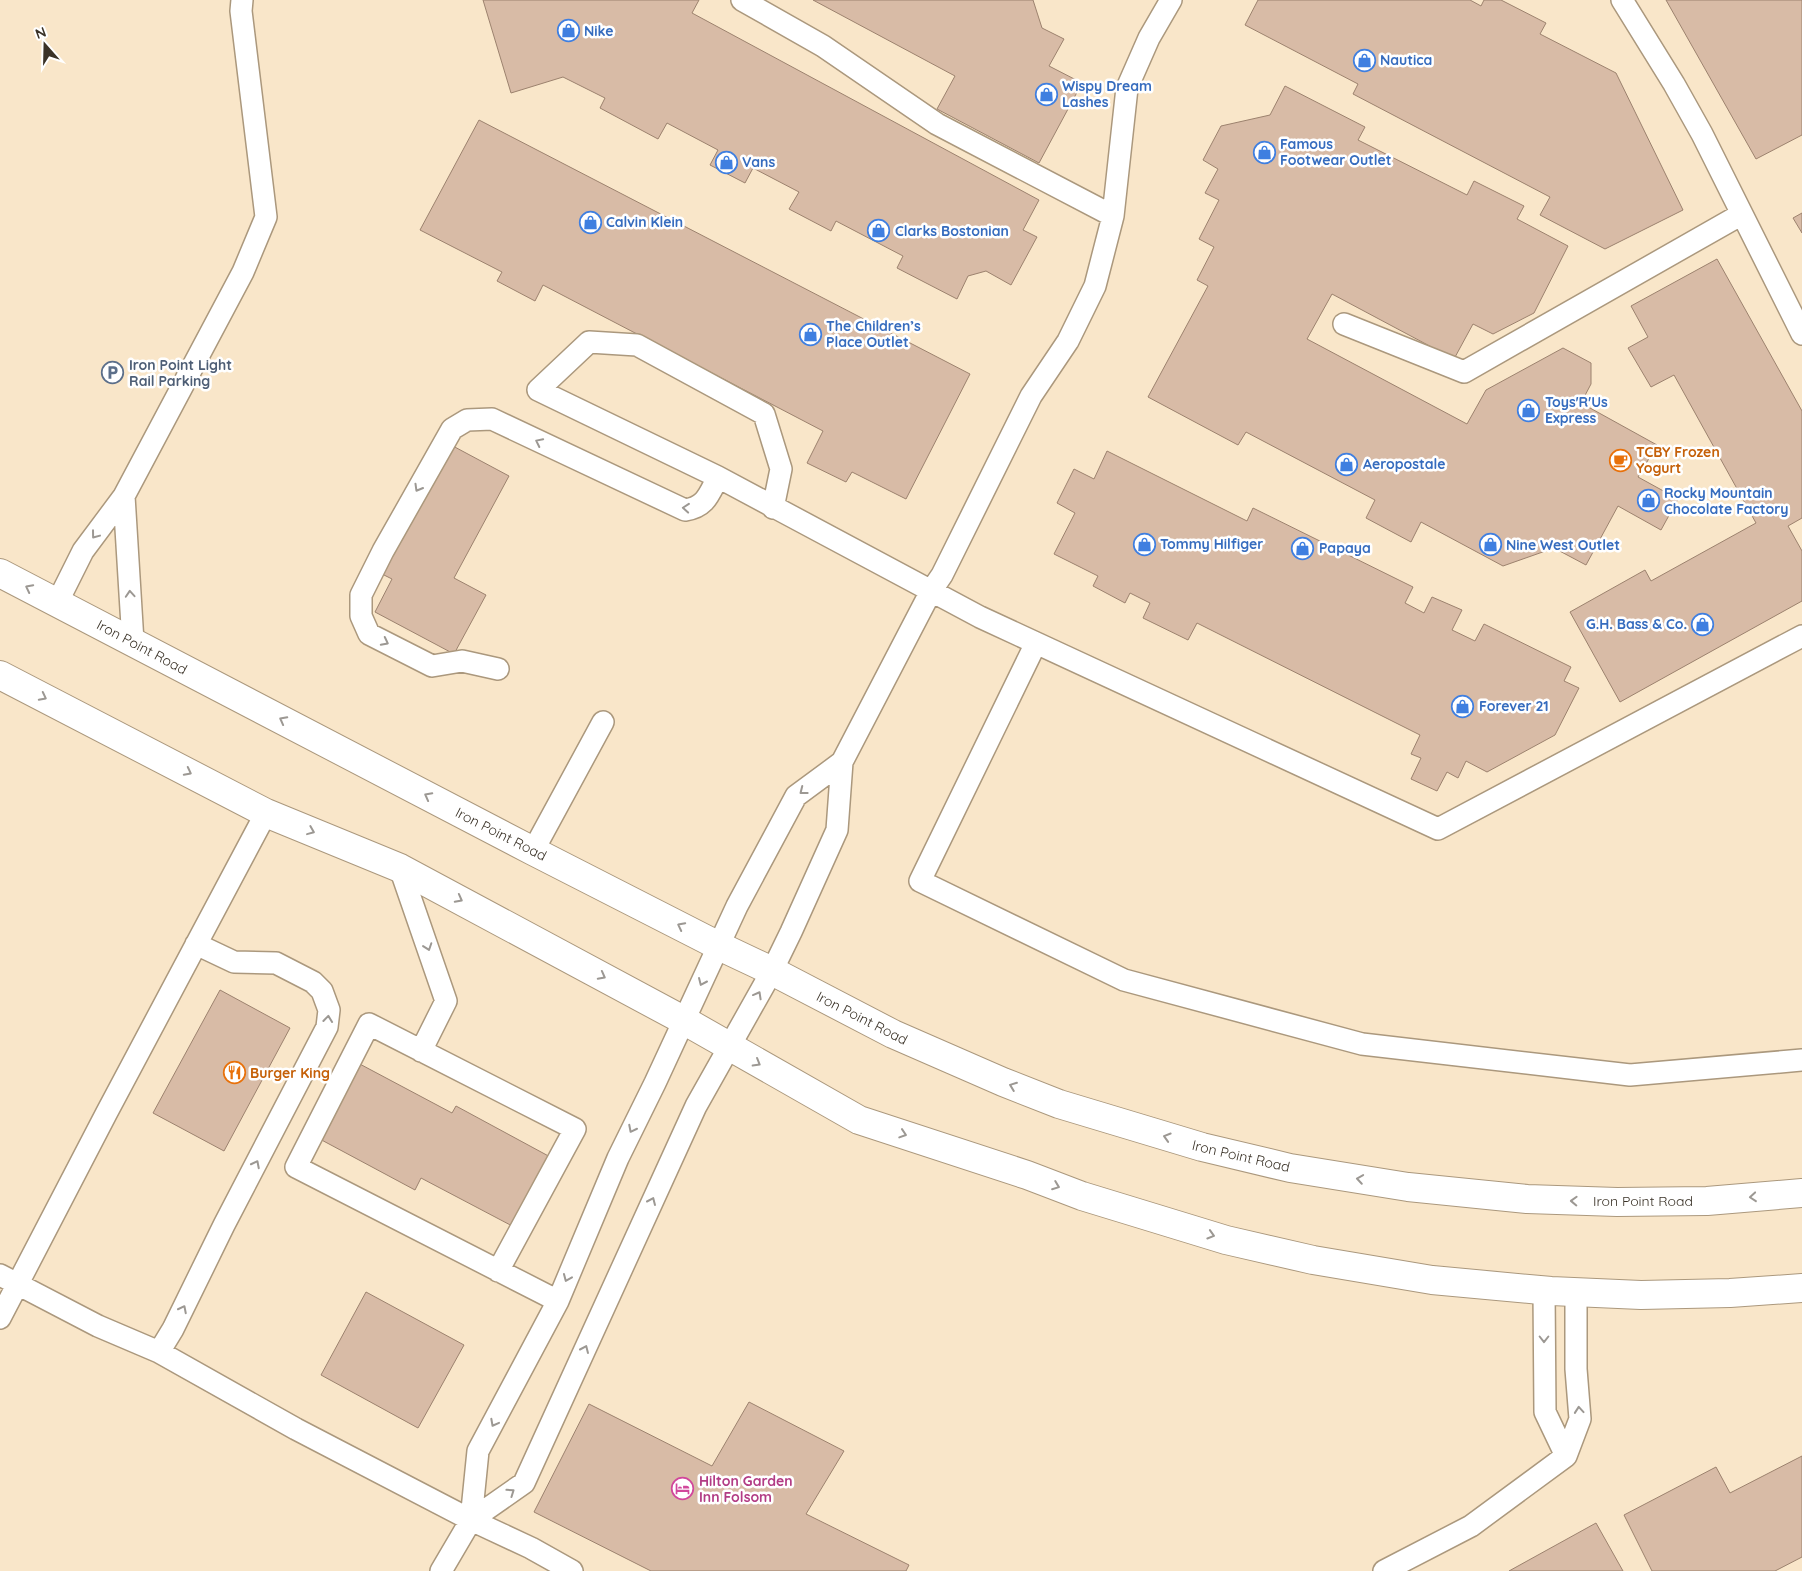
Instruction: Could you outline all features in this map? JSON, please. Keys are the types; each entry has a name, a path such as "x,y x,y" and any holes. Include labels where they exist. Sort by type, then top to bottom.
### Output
{"main road":[{"name":"Iron Point Road","path":"0,573 533,851 893,1034 1059,1104 1202,1148 1290,1168 1408,1187 1527,1199 1617,1202 1707,1201 1802,1193"},
{"path":"0,675 266,813 400,868 685,1021 859,1120 1026,1175 1082,1196 1226,1240 1313,1260 1432,1280 1544,1291 1641,1295 1730,1293 1802,1288"}],"lane":[{"path":"57,603 83,551 124,496 243,272 266,217 247,70 241,11 242,0"},
{"path":"742,0 824,46 937,124 1113,216"},
{"path":"471,1520 524,1483 696,1106 772,971 837,830 842,762 931,591 942,576 1031,396 1068,341 1095,286 1113,216 1127,88 1149,38 1171,0"},
{"path":"1622,0 1674,84 1702,134 1802,334"},
{"path":"1344,324 1464,372 1742,214"},
{"path":"773,508 781,469 764,414 637,344 589,342 538,390 718,477 773,508 980,617 1438,829 1801,639"},
{"path":"498,668 462,661 432,666 369,634 361,616 361,595 383,551 452,429 467,420 492,419 685,510 696,509 705,501 718,477"},
{"path":"124,496 133,642"},
{"path":"1036,643 920,881 1124,980 1362,1044 1630,1075 1802,1060"},
{"path":"533,851 603,722"},
{"path":"442,1571 471,1520 478,1451 558,1301 618,1158 685,1021 737,906 796,796 842,762"},
{"path":"0,1318 9,1280 196,944 266,813"},
{"path":"400,868 446,1002 422,1051"},
{"path":"159,1352 327,1027 329,1010 322,991 313,982 276,963 234,962 196,944"},
{"path":"498,1271 575,1130 369,1024 296,1167 498,1271 558,1301"},
{"path":"9,1280 98,1326 159,1352 296,1429 471,1520 531,1548 572,1571"},
{"path":"1544,1291 1545,1412 1566,1456"},
{"path":"1384,1571 1471,1526 1566,1456 1580,1418 1576,1369 1576,1292"}],"building":[{"path":"483,0 699,0 692,13 1039,200 1023,230 1037,237 1011,285 986,271 968,276 957,299 897,268 903,256 836,221 831,231 789,209 799,192 753,168 745,183 710,165 718,150 667,123 658,139 600,108 605,98 563,77 511,93"},
{"path":"813,0 1033,0 1042,28 1064,39 1049,66 1082,83 1039,163 937,109 955,76"},
{"path":"1258,0 1470,0 1481,6 1484,0 1501,0 1546,23 1540,34 1616,73 1683,210 1605,249 1540,215 1550,197 1353,94 1358,84 1245,25"},
{"path":"1666,0 1802,0 1802,135 1756,159"},
{"path":"1285,86 1365,127 1358,140 1467,195 1474,181 1524,206 1517,219 1568,246 1534,313 1493,334 1473,324 1454,359 1332,294 1307,339 1467,424 1486,390 1563,348 1591,363 1591,384 1581,403 1657,445 1638,477 1678,499 1661,530 1618,506 1586,565 1554,548 1503,566 1421,522 1411,542 1366,518 1375,500 1246,432 1238,445 1148,397 1208,286 1197,280 1214,247 1199,239 1219,200 1205,193 1218,169 1203,160 1221,126 1270,115"},
{"path":"479,120 970,374 906,499 852,472 846,482 807,463 823,431 543,285 535,301 497,281 502,272 420,230"},
{"path":"1802,213 1802,233 1793,218"},
{"path":"1717,259 1802,411 1802,518 1788,526 1802,551 1802,601 1620,702 1570,612 1645,570 1651,581 1756,523 1674,375 1651,387 1628,348 1648,337 1631,306"},
{"path":"451,445 509,476 454,578 486,595 454,654 375,612 392,579 382,574"},
{"path":"1107,451 1247,521 1253,508 1413,587 1405,603 1424,613 1432,597 1462,610 1452,630 1475,641 1484,624 1571,667 1564,681 1579,688 1555,735 1487,772 1466,761 1458,778 1447,772 1437,791 1411,779 1421,758 1411,754 1420,735 1197,623 1188,640 1143,618 1150,603 1130,593 1125,603 1093,586 1098,576 1054,554 1075,513 1057,503 1074,469 1094,479"},
{"path":"220,990 290,1028 224,1151 153,1113"},
{"path":"356,1062 452,1113 456,1106 554,1159 516,1228 421,1178 415,1190 316,1137"},
{"path":"366,1292 464,1345 418,1428 321,1375"},
{"name":"Hilton Garden Inn Folsom","path":"749,1402 844,1451 806,1514 909,1565 906,1571 651,1571 534,1512 589,1404 712,1466"},
{"path":"1802,1456 1802,1557 1775,1571 1652,1571 1624,1515 1716,1467 1730,1493"},
{"path":"1596,1523 1623,1571 1509,1571"}],"place":[{"name":"Nike","path":"568,31"},
{"name":"Nautica","path":"1364,60"},
{"name":"Wispy Dream Lashes","path":"1046,94"},
{"name":"Famous Footwear Outlet","path":"1264,152"},
{"name":"Vans","path":"726,162"},
{"name":"Calvin Klein","path":"590,222"},
{"name":"Clarks Bostonian","path":"879,231"},
{"name":"The Children’s Place Outlet","path":"810,334"},
{"name":"Iron Point Light Rail Parking","path":"113,373"},
{"name":"Toys'R'Us Express","path":"1529,410"},
{"name":"TCBY Frozen Yogurt","path":"1620,460"},
{"name":"Aeropostale","path":"1347,464"},
{"name":"Rocky Mountain Chocolate Factory","path":"1648,501"},
{"name":"Tommy Hilfiger","path":"1144,544"},
{"name":"Nine West Outlet","path":"1490,545"},
{"name":"Papaya","path":"1303,548"},
{"name":"G.H. Bass & Co.","path":"1703,624"},
{"name":"Forever 21","path":"1463,706"},
{"name":"Burger King","path":"234,1073"},
{"name":"Hilton Garden Inn Folsom","path":"683,1489"}]}
